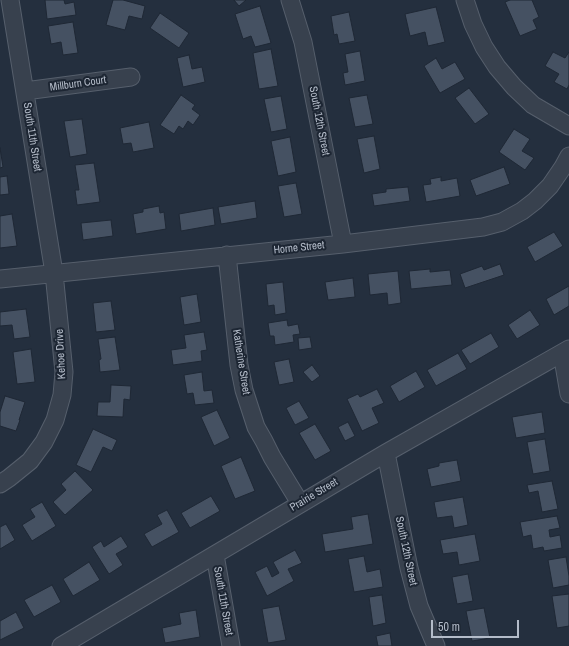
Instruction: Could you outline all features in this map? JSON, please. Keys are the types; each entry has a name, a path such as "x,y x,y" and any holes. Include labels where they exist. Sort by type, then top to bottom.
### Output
{"street":[{"name":"South 11th Street","path":"10,0 54,273"},
{"name":"South 12th Street","path":"290,0 303,42 343,244"},
{"path":"465,0 472,24 497,67 514,87 533,105 569,126"},
{"name":"Millburn Court","path":"24,91 131,77"},
{"name":"Horne Street","path":"0,279 343,244 483,227 502,222 522,211 535,201 550,186 564,168 569,156"},
{"name":"Katherine Street","path":"227,255 239,365 244,390 256,426 272,457 300,503"},
{"name":"Kehoe Drive","path":"0,484 30,461 44,442 55,420 62,395 64,372 54,273"},
{"path":"565,351 569,394"},
{"name":"Prairie Street","path":"61,646 300,503 565,351"},
{"name":"South 12th Street","path":"386,453 418,606 436,646"},
{"name":"South 11th Street","path":"215,555 231,646"}],"building":[{"path":"45,0 64,0 65,4 74,2 76,15 47,19"},
{"path":"113,0 123,0 145,6 142,19 129,16 125,30 106,25"},
{"path":"234,0 246,0 239,6"},
{"path":"510,0 532,0 539,17 533,20 537,29 520,36 505,2"},
{"path":"260,6 271,43 255,47 251,36 243,39 235,14"},
{"path":"436,7 445,42 428,46 425,32 410,36 405,14"},
{"path":"349,12 355,41 339,44 337,34 334,35 331,16"},
{"path":"160,13 189,33 179,48 150,28"},
{"path":"73,22 78,53 63,55 61,42 51,44 48,26"},
{"path":"271,49 278,86 259,89 253,53"},
{"path":"360,51 365,81 345,85 343,73 348,72 345,54"},
{"path":"553,52 565,58 569,52 569,85 567,89 554,82 559,74 545,66"},
{"path":"189,55 192,69 202,67 205,82 183,87 177,58"},
{"path":"436,58 442,69 455,62 465,79 440,93 424,66"},
{"path":"469,88 489,114 475,124 455,98"},
{"path":"181,95 195,105 192,109 200,115 193,125 188,121 183,129 179,126 174,134 160,125"},
{"path":"367,95 373,124 355,127 349,98"},
{"path":"281,96 287,129 271,132 264,99"},
{"path":"82,119 87,154 70,157 64,121"},
{"path":"149,122 154,148 133,152 131,143 123,144 120,128"},
{"path":"514,129 530,139 522,151 534,158 525,170 499,152"},
{"path":"374,136 380,169 364,173 357,139"},
{"path":"290,137 296,172 278,176 271,141"},
{"path":"0,148 3,167 0,168"},
{"path":"94,163 100,202 77,205 75,190 79,190 75,165"},
{"path":"504,167 510,184 476,196 470,180"},
{"path":"7,176 9,194 0,195 0,177"},
{"path":"441,177 441,181 457,178 460,196 426,202 423,185 431,184 430,179"},
{"path":"296,183 302,214 284,217 278,186"},
{"path":"408,187 410,201 374,206 372,194 386,192 386,189"},
{"path":"255,201 257,218 221,224 218,207"},
{"path":"159,206 160,213 164,212 166,229 136,234 133,214 143,212 143,209"},
{"path":"213,208 215,225 181,231 179,214"},
{"path":"12,214 17,246 0,248 0,216"},
{"path":"111,220 113,236 83,240 81,223"},
{"path":"554,232 563,246 535,262 527,247"},
{"path":"500,264 504,275 465,288 460,274 482,266 484,270"},
{"path":"430,269 430,272 450,270 452,285 411,289 409,271"},
{"path":"398,271 401,303 388,305 387,293 370,295 368,274"},
{"path":"353,278 355,297 328,300 325,282"},
{"path":"283,282 286,313 275,315 274,305 268,306 266,284"},
{"path":"569,286 569,306 554,315 546,299"},
{"path":"197,294 201,322 184,325 180,297"},
{"path":"111,301 115,330 96,332 93,303"},
{"path":"26,309 30,337 14,339 12,325 0,326 0,312"},
{"path":"530,310 540,325 517,339 508,325"},
{"path":"287,320 288,326 298,324 300,334 293,335 294,342 275,345 274,336 270,336 268,323"},
{"path":"204,332 207,350 201,351 202,361 173,365 171,350 186,348 184,335"},
{"path":"491,333 499,347 470,364 461,350"},
{"path":"115,337 120,370 100,372 99,360 101,359 98,339"},
{"path":"310,337 312,348 299,350 298,338"},
{"path":"31,349 35,382 17,384 13,352"},
{"path":"458,353 467,369 436,386 427,370"},
{"path":"289,359 294,382 279,385 274,362"},
{"path":"312,365 320,376 312,382 303,372"},
{"path":"416,371 425,387 399,402 390,386"},
{"path":"202,372 204,391 212,390 214,403 195,405 193,393 187,394 184,375"},
{"path":"111,385 131,386 130,400 124,399 123,417 97,416 98,402 110,402"},
{"path":"377,389 384,403 372,408 379,423 362,431 347,399 358,394 360,397"},
{"path":"5,396 25,402 16,431 0,426 0,412"},
{"path":"299,401 309,418 295,425 286,408"},
{"path":"217,410 230,438 214,446 201,417"},
{"path":"542,412 545,433 516,438 512,417"},
{"path":"348,422 355,436 345,441 338,427"},
{"path":"315,424 331,451 315,460 299,433"},
{"path":"93,429 117,440 112,451 103,447 91,472 76,465"},
{"path":"545,439 550,471 533,474 527,442"},
{"path":"241,457 255,491 235,499 221,466"},
{"path":"457,460 461,481 431,487 427,469 439,466 439,463"},
{"path":"75,471 93,490 65,515 53,502 66,490 61,484"},
{"path":"552,481 558,509 542,512 538,491 529,493 527,485"},
{"path":"211,496 220,511 190,528 181,513"},
{"path":"463,497 468,525 454,528 452,516 437,518 434,502"},
{"path":"42,502 56,526 32,541 22,525 35,517 30,509"},
{"path":"167,510 179,532 152,547 144,534 162,524 157,515"},
{"path":"368,514 373,544 325,552 322,534 353,529 351,517"},
{"path":"557,516 560,528 549,530 550,537 560,535 562,548 544,551 543,547 533,549 531,535 523,537 520,522"},
{"path":"6,524 15,540 0,549 0,527"},
{"path":"475,534 480,561 459,565 457,552 443,554 440,540"},
{"path":"121,536 128,547 116,554 123,565 109,574 92,547 101,541 104,547"},
{"path":"295,550 302,563 288,569 294,581 267,596 255,572 267,566 272,577 279,573 273,562"},
{"path":"364,556 367,572 380,569 383,587 354,592 348,559"},
{"path":"566,557 569,585 553,588 548,560"},
{"path":"89,562 100,580 73,596 63,579"},
{"path":"468,574 473,601 457,604 452,577"},
{"path":"52,585 61,602 34,617 24,600"},
{"path":"569,594 569,626 557,628 552,596"},
{"path":"382,595 386,623 373,626 369,597"},
{"path":"279,606 286,640 268,643 262,609"},
{"path":"484,608 490,638 472,641 466,611"},
{"path":"196,610 200,637 165,643 162,628 181,624 179,613"},
{"path":"16,612 24,628 0,640 0,621"},
{"path":"390,633 392,646 378,646 376,636"}]}
